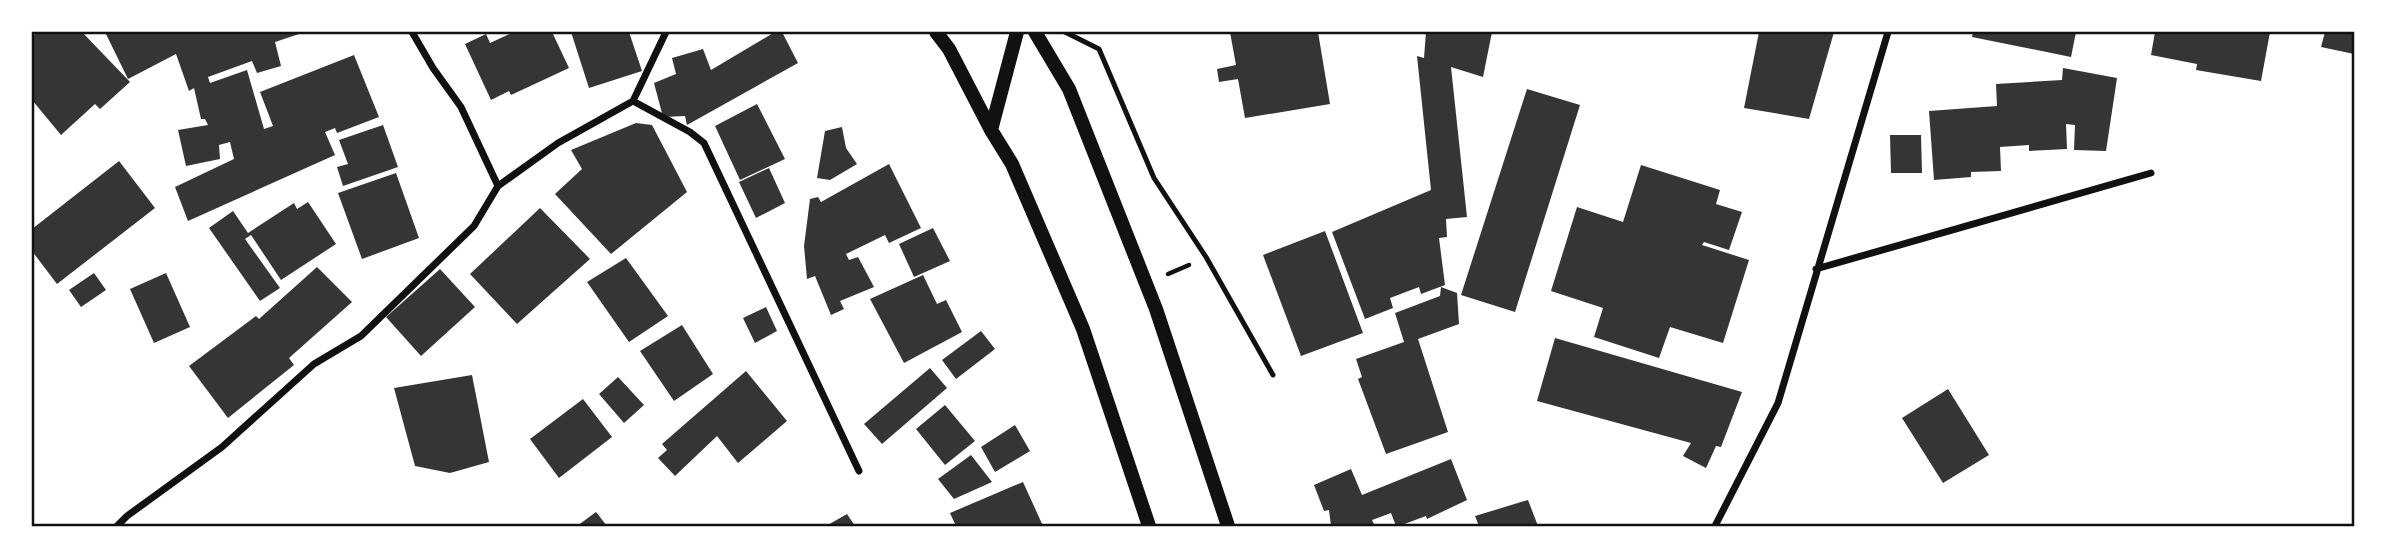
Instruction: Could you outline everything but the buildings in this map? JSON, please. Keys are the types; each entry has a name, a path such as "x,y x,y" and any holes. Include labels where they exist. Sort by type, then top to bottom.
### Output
{"main road":[{"path":"936,32 949,49 1012,164 1083,329 1149,527"},
{"path":"949,49 951,32"},
{"path":"991,130 1017,32"},
{"path":"1035,32 1069,89 1145,284 1228,527"}],"street":[{"path":"412,32 433,68 461,107 498,186"},
{"path":"117,527 127,516 222,447 314,364 361,336 474,226 498,186 558,143 634,101 666,32"},
{"path":"1715,527 1778,403 1888,32"},
{"path":"634,101 690,132 704,143 859,471"},
{"path":"1816,269 2151,173"}],"lane":[{"path":"1065,32 1099,49 1154,178 1206,257 1273,375"}],"path":[{"path":"1145,284 1206,257"}]}
